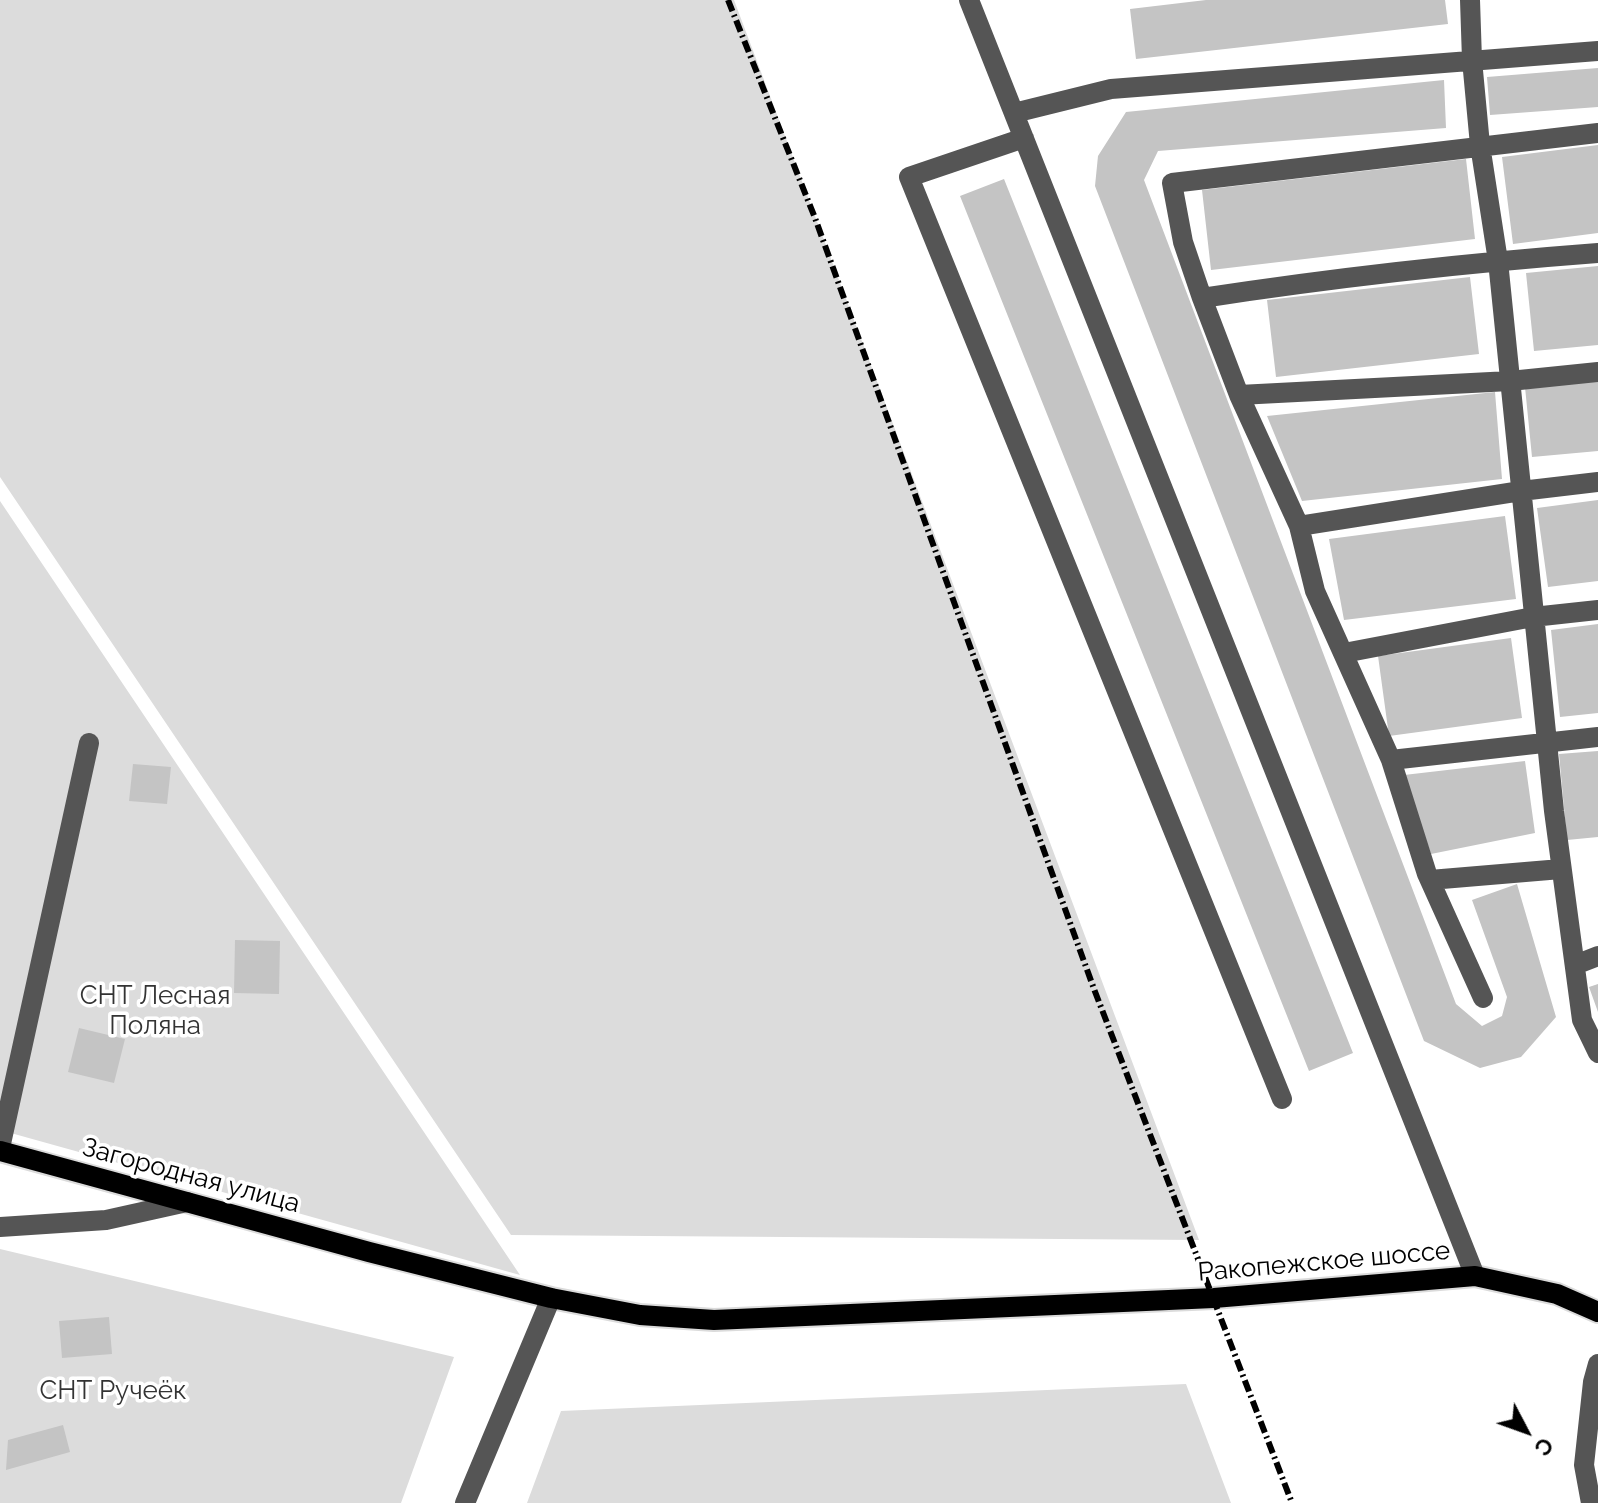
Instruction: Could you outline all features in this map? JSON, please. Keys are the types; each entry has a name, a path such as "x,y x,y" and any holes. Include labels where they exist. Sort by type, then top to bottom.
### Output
{"main road":[{"name":"Загородная улица","path":"0,1149 369,1252 551,1298"},
{"name":"Ракопежское шоссе","path":"551,1298 640,1315 714,1320 1214,1298 1475,1276 1557,1294 1598,1312"}],"street":[{"path":"969,0 1475,1276"},
{"path":"1470,0 1480,145 1498,261 1561,869 1582,1020 1598,1053"},
{"path":"1014,113 1111,89 1598,51"},
{"path":"1483,998 1430,880 1391,760 1315,591 1299,526 1239,395 1183,242 1172,183 1598,133"},
{"path":"1024,138 909,177 1282,1099"},
{"path":"1202,298 1286,285 1598,253"},
{"path":"1239,395 1510,381 1598,372"},
{"path":"1299,526 1598,482"},
{"path":"1344,653 1533,617 1598,610"},
{"path":"1391,760 1598,737"},
{"path":"0,1149 89,743"},
{"path":"1430,880 1561,869"},
{"path":"1575,965 1598,956"},
{"path":"0,1227 106,1220 187,1202"},
{"path":"465,1503 551,1298"},
{"path":"1591,1503 1584,1465 1596,1378"}],"green space":[{"path":"0,0 734,0 1199,1240 511,1235 0,477"},
{"name":"СНТ Лесная Поляна","path":"0,501 520,1275 0,1130"},
{"name":"СНТ Ручеёк","path":"0,1249 454,1357 401,1503 0,1503"},
{"path":"1186,1384 1231,1503 527,1503 561,1411"}],"building":[{"path":"1206,0 1445,0 1448,24 1136,59 1130,9"},
{"path":"1598,68 1598,107 1490,115 1487,77"},
{"path":"1444,80 1446,128 1158,151 1144,180 1456,1004 1482,1026 1502,1016 1507,997 1472,900 1517,884 1556,1017 1521,1057 1480,1068 1424,1041 1095,186 1098,156 1126,112"},
{"path":"1598,145 1598,233 1513,244 1502,157"},
{"path":"1466,159 1475,239 1211,270 1202,190"},
{"path":"1004,179 1353,1053 1309,1071 960,196"},
{"path":"1598,266 1598,345 1534,351 1526,273"},
{"path":"1470,277 1479,354 1276,377 1267,300"},
{"path":"1598,380 1598,451 1532,457 1525,387"},
{"path":"1495,392 1502,479 1302,501 1267,416"},
{"path":"1598,500 1598,581 1548,587 1537,508"},
{"path":"1505,516 1516,599 1344,620 1329,539"},
{"path":"1598,624 1598,713 1560,717 1551,630"},
{"path":"1511,638 1522,718 1389,736 1378,656"},
{"path":"1598,751 1598,837 1567,840 1559,754"},
{"path":"1525,761 1535,833 1431,854 1404,775"},
{"path":"133,764 171,767 167,804 129,801"},
{"path":"235,940 280,941 279,994 234,993"},
{"path":"1598,984 1598,1012 1589,987"},
{"path":"79,1028 125,1039 114,1083 68,1072"},
{"path":"109,1317 112,1354 62,1358 59,1321"},
{"path":"63,1425 70,1452 6,1470 8,1440"}],"railway":[{"path":"728,0 815,218 1094,989 1292,1503"}]}
